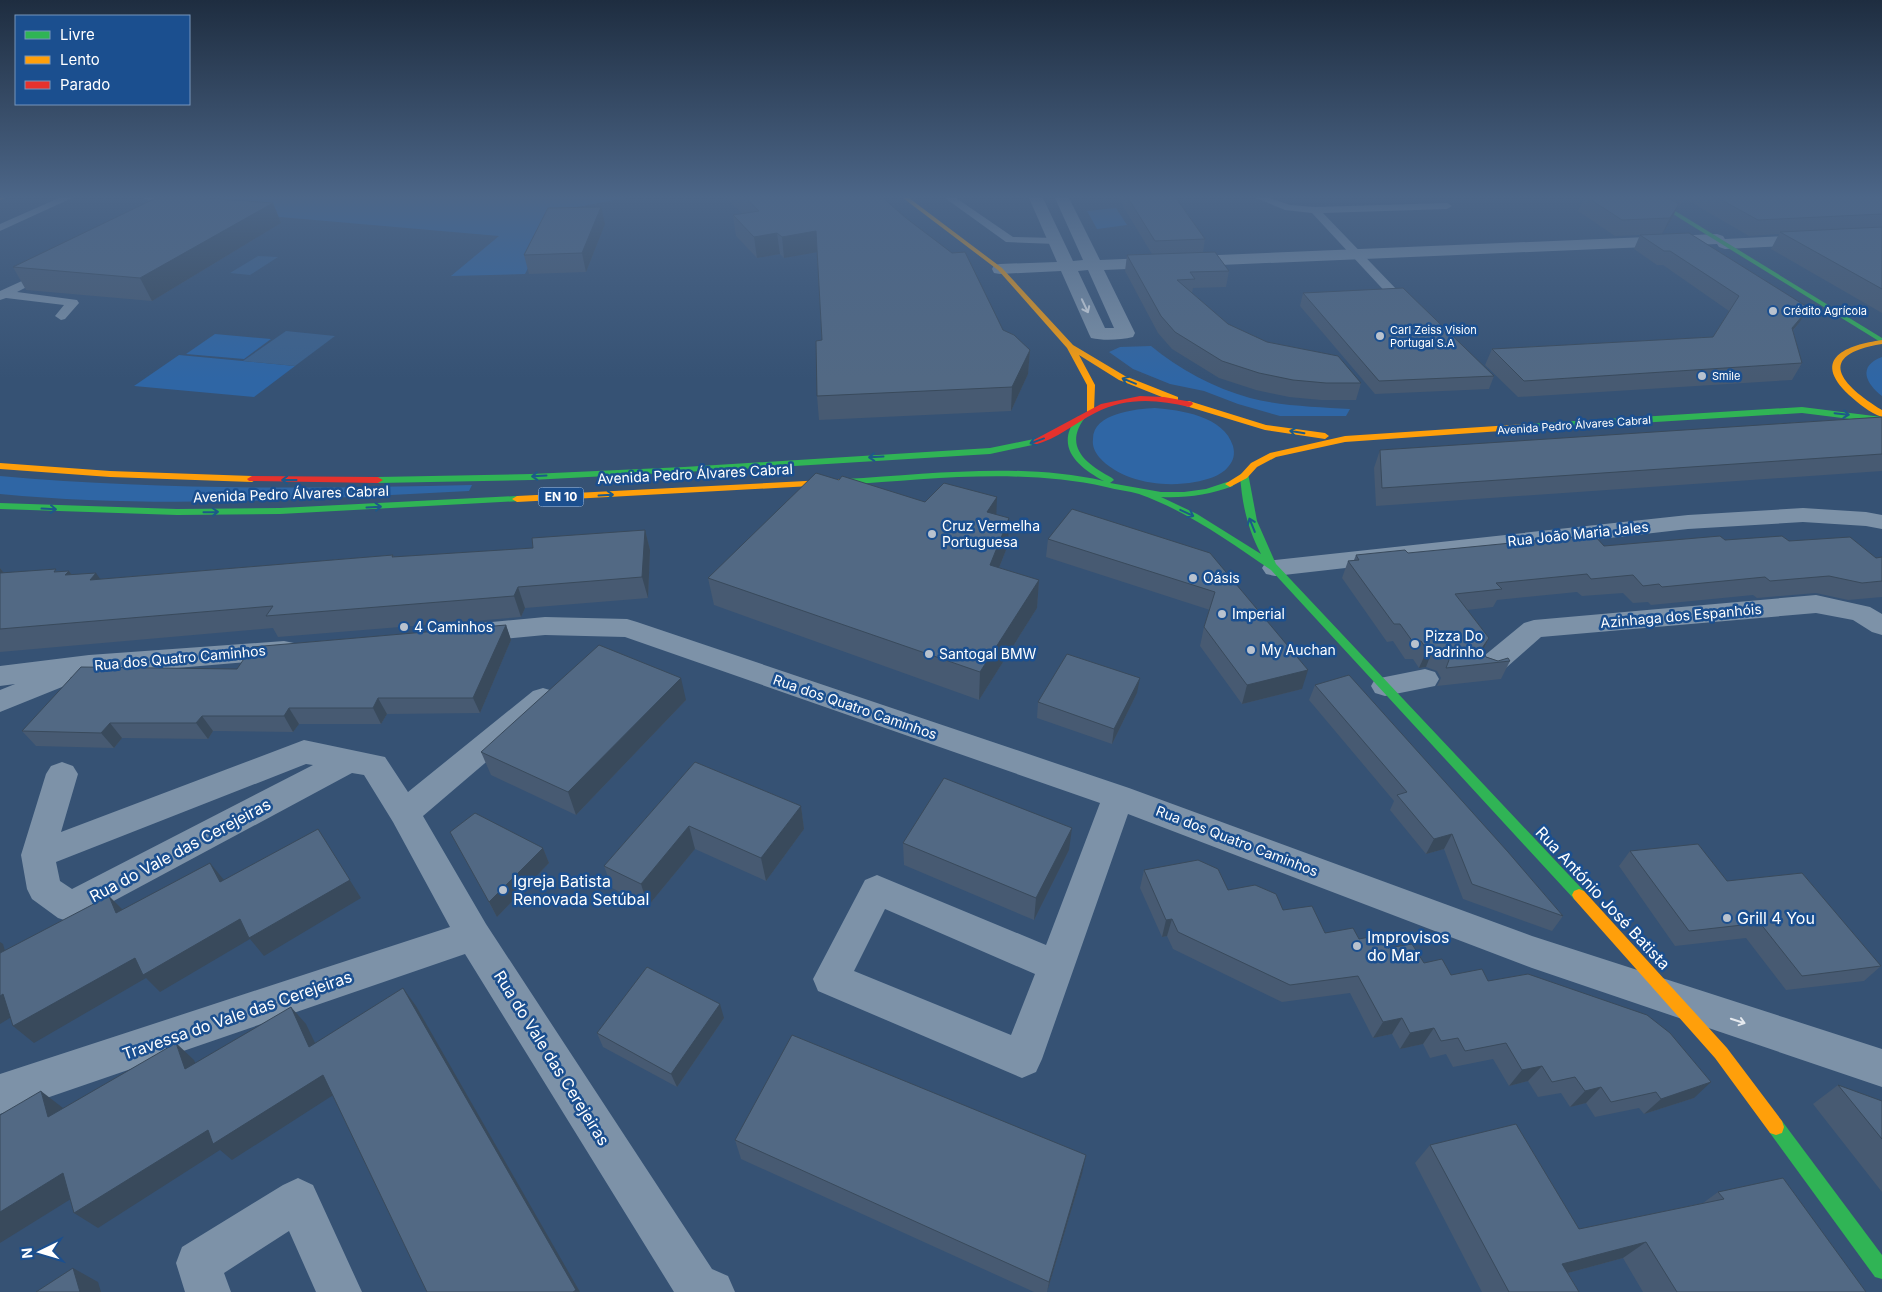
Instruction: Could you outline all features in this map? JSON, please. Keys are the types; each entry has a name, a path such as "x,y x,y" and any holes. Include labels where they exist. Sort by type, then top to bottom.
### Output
{"main road":[{"path":"986,258 1000,269 1070,347 1091,385 1090,411"},
{"path":"1747,258 1882,341"},
{"path":"1882,341 1853,347 1843,352 1836,358 1834,366 1836,375 1842,385 1853,395 1882,414"},
{"path":"1070,347 1122,378 1175,399"},
{"name":"Avenida Pedro Álvares Cabral","path":"1802,410 1831,399 1840,392 1836,375"},
{"name":"Avenida Pedro Álvares Cabral","path":"0,466 146,475 276,480 393,480 523,477 990,451 1038,442 1106,403 1127,398 1150,397 1175,399 1206,407 1227,416 1266,427 1345,439"},
{"name":"Avenida Pedro Álvares Cabral","path":"0,506 177,512 280,511 1041,473 1173,496 1202,494 1227,487 1245,475 1253,465 1291,450 1345,439 1802,410 1882,420"},
{"name":"Avenida Pedro Álvares Cabral","path":"1227,416 1246,431"},
{"name":"Avenida Pedro Álvares Cabral","path":"1080,419 1072,432 1073,446 1081,461 1098,475 1121,486"},
{"path":"1253,465 1255,448"},
{"name":"Rua António José Batista","path":"1245,475 1245,504 1250,524 1275,568"},
{"name":"Rua António José Batista","path":"1142,492 1194,516 1228,536 1275,568 1721,1053 1882,1270"}],"street":[{"path":"1064,258 1098,334 1126,333 1090,258"},
{"path":"1000,269 1229,258"},
{"name":"Rua João Maria Jales","path":"1275,568 1688,522 1803,516 1866,518 1882,522"},
{"name":"Azinhaga dos Espanhóis","path":"1490,667 1534,629 1816,604 1861,613 1882,626"},
{"name":"Rua dos Quatro Caminhos","path":"440,636 545,626 627,628 1118,797 1522,948 1675,1001 1882,1068"},
{"path":"404,813 627,628"},
{"name":"Rua dos Quatro Caminhos","path":"0,676 89,665 315,647"},
{"path":"0,702 89,665"},
{"path":"1385,686 1425,679"},
{"name":"Rua do Vale das Cerejeiras","path":"38,855 304,752 374,765 404,813 473,935 699,1290"},
{"name":"Rua do Vale das Cerejeiras","path":"62,774 38,855 44,889 70,907 348,761"},
{"path":"1056,966 878,890 831,979 1022,1059 1118,797"},
{"name":"Travessa do Vale das Cerejeiras","path":"0,1094 473,935"},
{"path":"208,1292 198,1263 298,1200 339,1292"}],"lane":[{"path":"1361,258 1395,295"},
{"path":"2,295 58,267"},
{"path":"2,295 72,303 61,316"}],"shaded area":[{"path":"254,258 276,258 250,275 230,273"},
{"path":"472,258 533,258 525,274 451,276"},
{"path":"286,331 335,336 295,366 243,361"},
{"path":"215,334 271,339 244,359 186,354"},
{"path":"1151,346 1198,377 1237,394 1274,403 1350,409 1346,416 1280,416 1238,404 1204,391 1170,384 1133,369 1109,352 1120,347"},
{"path":"179,355 295,366 254,397 134,386"},
{"path":"1882,357 1882,396 1868,381 1867,370 1869,365"},
{"path":"1155,408 1188,413 1211,421 1221,428 1233,446 1234,457 1230,464 1221,473 1208,479 1183,484 1170,484 1143,481 1131,477 1119,472 1099,457 1094,449 1093,442 1095,430 1100,423 1127,411"},
{"path":"0,476 59,481 177,486 354,487 472,485 469,491 352,497 234,501 117,501 58,499 0,494"}],"building":[{"path":"31,258 175,258 140,278 13,267"},
{"path":"818,258 968,258 1003,330 1014,335 1030,350 1012,387 817,396 816,341 822,340"},
{"path":"1129,258 1220,258 1229,271 1190,272 1195,279 1177,280 1228,324 1267,342 1338,356 1361,383 1326,383 1293,380 1259,373 1222,361 1175,332 1161,316"},
{"path":"1681,258 1729,258 1809,308 1792,328 1802,363 1524,381 1492,349 1713,337 1739,296"},
{"path":"1827,258 1882,258 1882,289"},
{"name":"Carl Zeiss Vision Portugal S.A","path":"1403,288 1494,376 1379,381 1303,293"},
{"path":"1882,417 1882,454 1382,488 1380,450"},
{"path":"816,473 839,480 842,476 925,502 944,483 997,497 987,512 1009,518 990,565 1039,580 980,672 708,578"},
{"path":"1072,509 1210,553 1308,670 1247,685 1204,627 1215,592 1048,539"},
{"path":"645,530 642,577 518,587 514,596 266,616 273,606 0,629 0,573 56,569 54,572 69,571 65,575 96,573 90,580 393,555 392,557 533,548 532,538"},
{"path":"1594,535 1604,546 1720,536 1725,540 1782,536 1789,541 1850,537 1876,558 1882,557 1882,581 1862,583 1829,576 1770,581 1765,577 1662,587 1659,584 1643,586 1633,575 1591,579 1587,574 1496,583 1502,589 1455,594 1489,638 1482,648 1486,657 1498,661 1508,658 1510,661 1446,668 1449,660 1445,653 1433,649 1427,650 1421,641 1413,642 1400,624 1394,624 1348,561 1359,560 1356,555 1405,550 1408,553"},
{"path":"506,625 473,698 378,698 373,708 289,708 284,716 202,716 196,723 110,723 101,733 22,731 81,667 237,669 252,647"},
{"path":"599,645 681,678 568,792 481,752"},
{"path":"1067,654 1140,678 1114,729 1038,702"},
{"path":"1349,675 1563,916 1472,884 1452,834 1434,839 1397,795 1407,792 1315,685"},
{"path":"695,762 801,806 761,858 689,826 641,884 604,866"},
{"path":"944,778 1072,828 1036,898 903,843"},
{"name":"Igreja Batista Renovada Setúbal","path":"475,813 543,848 489,902 450,832"},
{"path":"318,829 350,880 249,938 240,919 143,975 135,958 13,1026 3,994 0,996 0,953 109,896 116,913 210,863 220,882"},
{"path":"1698,844 1727,881 1802,873 1881,966 1802,976 1760,923 1689,931 1630,851"},
{"path":"1198,860 1218,869 1228,890 1255,885 1276,894 1283,910 1312,906 1325,933 1353,928 1359,939 1380,935 1388,948 1412,944 1424,963 1442,959 1451,975 1482,969 1488,981 1528,974 1647,1015 1670,1033 1711,1082 1661,1099 1656,1092 1611,1102 1601,1087 1585,1091 1575,1077 1552,1082 1542,1066 1522,1070 1506,1043 1465,1051 1458,1038 1441,1041 1434,1028 1410,1033 1402,1018 1383,1022 1358,976 1290,985 1178,932 1172,919 1166,920 1144,870"},
{"path":"647,967 720,1004 671,1074 597,1033"},
{"path":"403,988 576,1290 573,1292 427,1292 323,1075 213,1144 208,1130 74,1213 63,1173 0,1212 0,1115 41,1091 48,1117 176,1043 185,1069 291,1007 309,1047"},
{"path":"792,1035 1086,1155 1049,1282 735,1140"},
{"path":"1838,1085 1882,1101 1882,1139"},
{"path":"1516,1124 1579,1229 1724,1199 1718,1192 1783,1178 1866,1292 1677,1292 1646,1242 1562,1264 1579,1292 1509,1292 1430,1145"},
{"path":"73,1268 80,1292 36,1292"}],"traffic: fast":[{"path":"1748,258 1882,341"},
{"path":"1527,427 1802,410 1882,420"},
{"path":"1080,419 1072,433 1073,449 1082,462 1109,480"},
{"path":"378,480 531,477 684,470 990,451 1034,442"},
{"path":"844,482 968,475 1043,474 1066,476 1137,491 1184,495 1207,492 1230,484"},
{"path":"1245,475 1247,500 1252,521 1259,541 1271,563"},
{"path":"1142,492 1194,516 1228,536 1275,568 1579,895"},
{"path":"0,506 177,512 280,511 517,499"},
{"path":"1776,1127 1882,1270"}],"traffic: slow":[{"path":"986,258 1000,269 1070,347 1091,385 1090,411"},
{"path":"1882,342 1858,347 1845,353 1837,361 1836,369 1839,378 1846,387 1882,414"},
{"path":"1070,347 1122,378 1175,399"},
{"path":"1189,404 1265,427 1325,436"},
{"path":"1230,484 1244,476 1254,465 1273,455 1345,439 1527,427"},
{"path":"0,466 110,474 252,479"},
{"path":"517,499 844,482"},
{"path":"1579,895 1721,1053 1776,1127"}],"traffic: jam":[{"path":"1034,442 1057,432 1092,411 1128,399 1152,398 1189,404"},
{"path":"252,479 378,480"}],"place":[{"name":"Crédito Agrícola","path":"1773,311"},
{"name":"Carl Zeiss Vision Portugal S.A","path":"1380,336"},
{"name":"Smile","path":"1702,376"},
{"name":"Cruz Vermelha Portuguesa","path":"932,534"},
{"name":"Oásis","path":"1193,578"},
{"name":"Imperial","path":"1222,614"},
{"name":"4 Caminhos","path":"404,627"},
{"name":"Pizza Do Padrinho","path":"1415,644"},
{"name":"My Auchan","path":"1251,650"},
{"name":"Santogal BMW","path":"929,654"},
{"name":"Igreja Batista Renovada Setúbal","path":"503,890"},
{"name":"Grill 4 You","path":"1727,918"},
{"name":"Improvisos do Mar","path":"1357,946"}]}
